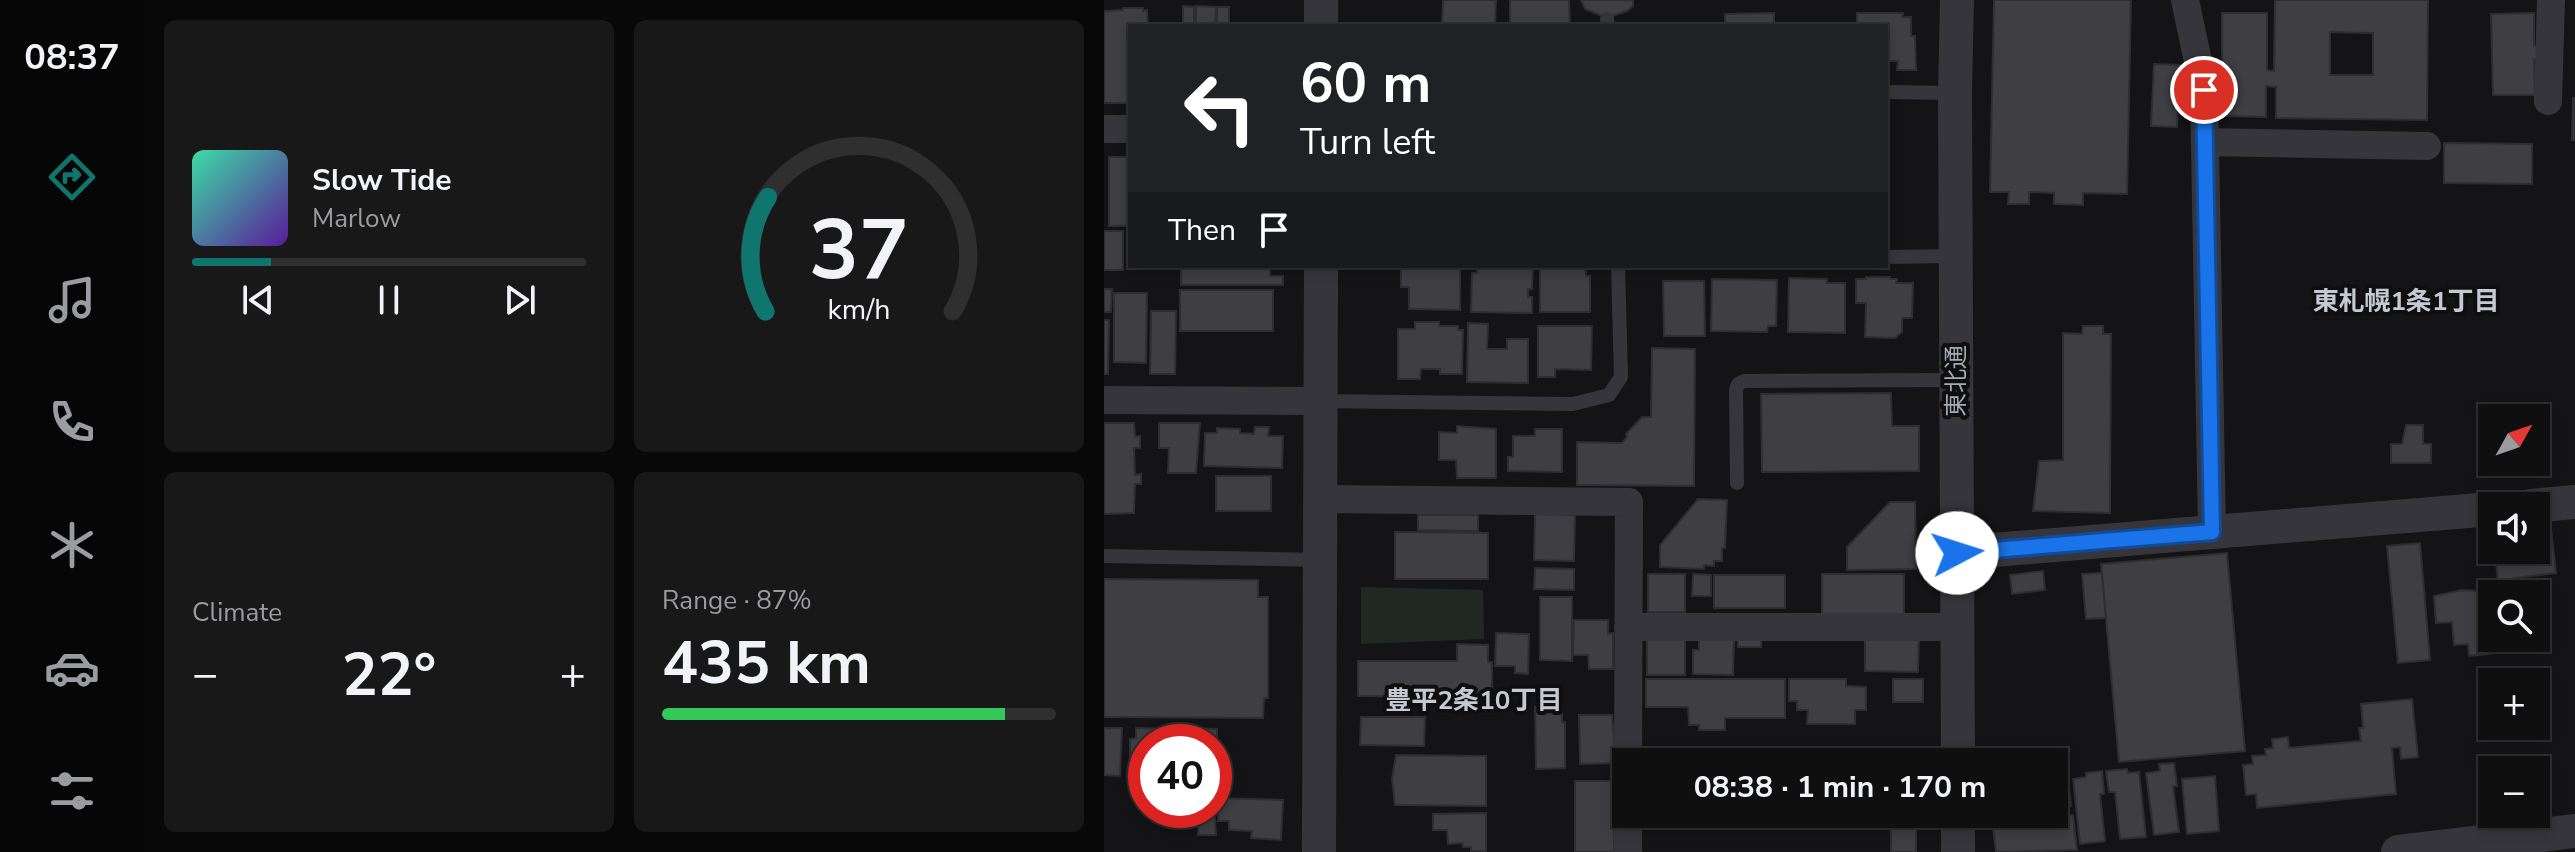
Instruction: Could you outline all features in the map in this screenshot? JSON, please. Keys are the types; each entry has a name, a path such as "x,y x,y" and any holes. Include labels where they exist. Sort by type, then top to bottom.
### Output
{"street":[{"path":"1321,0 1321,24"},
{"name":"東北通","path":"1957,0 1958,748"},
{"path":"2185,0 2204,90 2212,532"},
{"path":"2548,101 2551,0"},
{"path":"1104,129 1128,129"},
{"path":"2206,142 2427,146"},
{"path":"1319,852 1321,268"},
{"path":"1104,400 1319,401"},
{"path":"1320,499 1629,502 1628,748"},
{"path":"2550,504 2575,502"},
{"path":"1957,553 2478,510"},
{"path":"1628,627 1957,627"},
{"path":"1628,828 1628,852"},
{"path":"1958,828 1958,852"},
{"path":"2404,851 2487,845 2575,831"}],"lane":[{"path":"1888,92 1955,93"},
{"path":"1888,257 1956,256"},
{"path":"1319,401 1573,404 1609,395 1621,377 1618,268"},
{"path":"1737,483 1736,390 1738,384 1744,381 1956,380"},
{"path":"1104,556 1320,560"}],"shaded area":[{"path":"1361,587 1483,590 1484,639 1361,644"}],"building":[{"path":"1443,0 1496,0 1495,24 1442,24"},
{"path":"1510,0 1569,0 1570,24 1510,24"},
{"path":"1581,0 1633,0 1633,6 1607,18 1585,9"},
{"path":"1994,0 2131,0 2127,194 2083,193 2083,205 2054,204 2054,193 2029,192 2029,204 2008,204 2009,192 1990,192"},
{"path":"2275,0 2428,0 2427,120 2276,118 2276,87 2266,86 2266,117 2222,116 2222,13 2267,13 2267,70 2274,71","holes":["2330,32 2373,33 2373,75 2330,75"]},
{"path":"1183,6 1194,7 1194,24 1183,24"},
{"path":"1196,6 1216,7 1215,24 1196,24"},
{"path":"1217,7 1229,7 1229,24 1217,24"},
{"path":"1147,10 1148,24 1128,24 1128,103 1104,103 1104,11"},
{"path":"1774,13 1774,24 1725,24 1725,14"},
{"path":"1857,13 1903,13 1902,17 1911,17 1916,70 1897,70 1898,61 1888,61 1888,24 1857,24"},
{"path":"2534,13 2534,46 2538,46 2539,59 2534,59 2535,95 2493,95 2491,14"},
{"path":"2154,64 2180,65 2177,127 2151,126"},
{"path":"2575,98 2575,140 2572,140"},
{"path":"2444,143 2532,144 2532,184 2444,183"},
{"path":"1109,157 1128,157 1128,226 1109,226"},
{"path":"1104,231 1123,231 1123,270 1104,270"},
{"path":"1181,268 1270,268 1270,276 1283,276 1283,285 1181,285"},
{"path":"1401,268 1460,268 1460,310 1409,309 1409,287 1401,287"},
{"path":"1477,268 1533,268 1532,289 1528,289 1528,297 1532,297 1532,313 1471,312 1472,273 1477,273"},
{"path":"1540,268 1585,268 1586,276 1590,276 1590,312 1540,312"},
{"path":"1890,277 1897,279 1896,283 1913,283 1912,318 1902,318 1902,332 1895,338 1865,337 1866,303 1856,303 1856,279"},
{"path":"1789,278 1845,283 1845,333 1788,332"},
{"path":"1712,279 1777,280 1776,326 1768,326 1767,332 1711,331"},
{"path":"1663,281 1704,281 1705,336 1664,336"},
{"path":"1104,289 1112,289 1111,312 1104,312"},
{"path":"1180,290 1273,290 1273,331 1180,331"},
{"path":"1114,293 1147,293 1146,363 1114,362"},
{"path":"1151,311 1176,311 1175,374 1150,374"},
{"path":"1104,320 1109,320 1108,374 1104,374"},
{"path":"1415,322 1439,322 1439,326 1458,326 1458,330 1463,330 1462,374 1440,374 1440,369 1421,369 1420,379 1398,379 1398,329 1415,329"},
{"path":"1468,323 1488,324 1487,349 1507,349 1507,339 1528,339 1528,383 1467,382"},
{"path":"1538,326 1592,326 1591,370 1555,369 1555,377 1538,377"},
{"path":"2083,326 2103,326 2103,334 2111,334 2110,513 2033,511 2039,461 2063,460 2063,333 2082,334"},
{"path":"1652,348 1695,349 1694,486 1577,485 1577,442 1622,443 1642,417 1651,417"},
{"path":"1891,393 1892,426 1919,426 1919,471 1762,472 1761,394"},
{"path":"1104,423 1134,423 1135,437 1140,436 1140,448 1134,448 1135,475 1141,474 1141,484 1135,484 1134,513 1104,514"},
{"path":"1159,423 1200,423 1196,473 1168,473 1169,448 1159,448"},
{"path":"2406,425 2423,425 2423,444 2431,444 2431,463 2391,463 2391,444 2402,444"},
{"path":"1457,426 1496,429 1496,478 1457,478 1456,460 1439,460 1439,432 1457,433"},
{"path":"1255,427 1269,427 1268,436 1283,436 1282,468 1204,466 1205,433 1217,433 1217,428 1240,429 1240,433 1254,434"},
{"path":"1535,429 1562,429 1562,472 1508,471 1508,457 1513,457 1513,436 1535,436"},
{"path":"1216,476 1271,476 1271,511 1216,511"},
{"path":"1698,499 1727,500 1722,561 1714,561 1714,566 1704,565 1704,569 1660,567 1660,545"},
{"path":"1890,502 1915,502 1916,569 1847,570 1847,547"},
{"path":"1535,514 1575,515 1574,561 1534,560"},
{"path":"1418,515 1478,515 1478,531 1418,530"},
{"path":"2550,528 2556,573 2498,580 2496,564 2550,564"},
{"path":"1395,532 1488,533 1488,579 1395,579"},
{"path":"2420,543 2430,660 2398,663 2387,546"},
{"path":"2227,553 2245,751 2119,762 2101,564"},
{"path":"1535,568 1574,569 1574,590 1534,589"},
{"path":"2043,571 2045,590 2012,594 2010,575"},
{"path":"2102,573 2106,618 2086,619 2082,574"},
{"path":"1648,574 1685,574 1685,612 1648,612"},
{"path":"1693,574 1711,575 1711,596 1692,596"},
{"path":"1822,574 1904,574 1904,615 1822,615"},
{"path":"1714,575 1785,575 1785,608 1714,608"},
{"path":"1104,579 1258,580 1258,597 1268,597 1268,698 1264,698 1263,718 1104,717"},
{"path":"2462,590 2478,591 2478,652 2496,653 2469,656 2468,644 2454,645 2452,622 2436,623 2434,596"},
{"path":"1540,597 1572,597 1572,661 1540,660"},
{"path":"1574,620 1608,620 1608,634 1613,633 1613,669 1589,669 1588,655 1573,655"},
{"path":"1496,633 1529,634 1528,674 1515,673 1515,666 1495,666"},
{"path":"1738,634 1761,634 1761,647 1738,647"},
{"path":"1865,634 1919,635 1918,672 1865,671"},
{"path":"1685,635 1685,675 1647,675 1647,636"},
{"path":"1699,640 1734,640 1733,675 1693,674 1693,650 1699,650"},
{"path":"1457,644 1488,645 1488,662 1492,662 1492,697 1358,696 1358,661 1457,661"},
{"path":"1646,679 1785,679 1785,718 1725,718 1725,730 1699,730 1699,725 1689,725 1688,707 1646,707"},
{"path":"1789,679 1846,679 1846,686 1866,687 1866,710 1855,710 1855,724 1807,724 1808,710 1797,710 1797,701 1789,701"},
{"path":"1893,679 1923,679 1923,702 1893,702"},
{"path":"2412,699 2418,757 2401,759 2400,747 2392,748 2396,794 2257,808 2256,794 2246,795 2243,765 2253,764 2252,756 2266,755 2265,749 2273,748 2272,739 2288,737 2289,748 2361,741 2361,704"},
{"path":"1535,707 1562,707 1565,768 1536,769"},
{"path":"1579,715 1612,715 1615,748 1612,748 1612,763 1580,764"},
{"path":"1361,717 1425,717 1424,746 1360,745"},
{"path":"1104,728 1122,728 1120,776 1104,775"},
{"path":"1396,755 1486,756 1486,806 1395,805 1392,779"},
{"path":"2174,763 2177,786 2173,786 2179,832 2154,835 2146,773 2160,771 2159,764"},
{"path":"2127,769 2128,773 2139,772 2146,837 2120,839 2115,792 2109,792 2106,771"},
{"path":"2102,771 2104,794 2100,794 2105,841 2080,844 2073,779"},
{"path":"2215,776 2219,831 2187,834 2182,779"},
{"path":"1575,781 1612,781 1614,852 1575,852"},
{"path":"1232,798 1283,800 1281,840 1251,838 1252,831 1229,830 1232,828"},
{"path":"1486,813 1486,851 1471,851 1471,847 1463,847 1462,843 1448,844 1447,830 1433,830 1433,814"},
{"path":"2073,815 2077,850 1996,852 1993,828 2068,828 2068,816"},
{"path":"1198,828 1216,828 1216,835 1198,835"},
{"path":"1891,828 1916,828 1916,852 1891,852"}],"district":[{"name":"東札幌1条1丁目","path":"2406,301"},
{"name":"豊平2条10丁目","path":"1474,700"}],"route":[{"path":"1957,553 2212,532 2204,90"}]}
